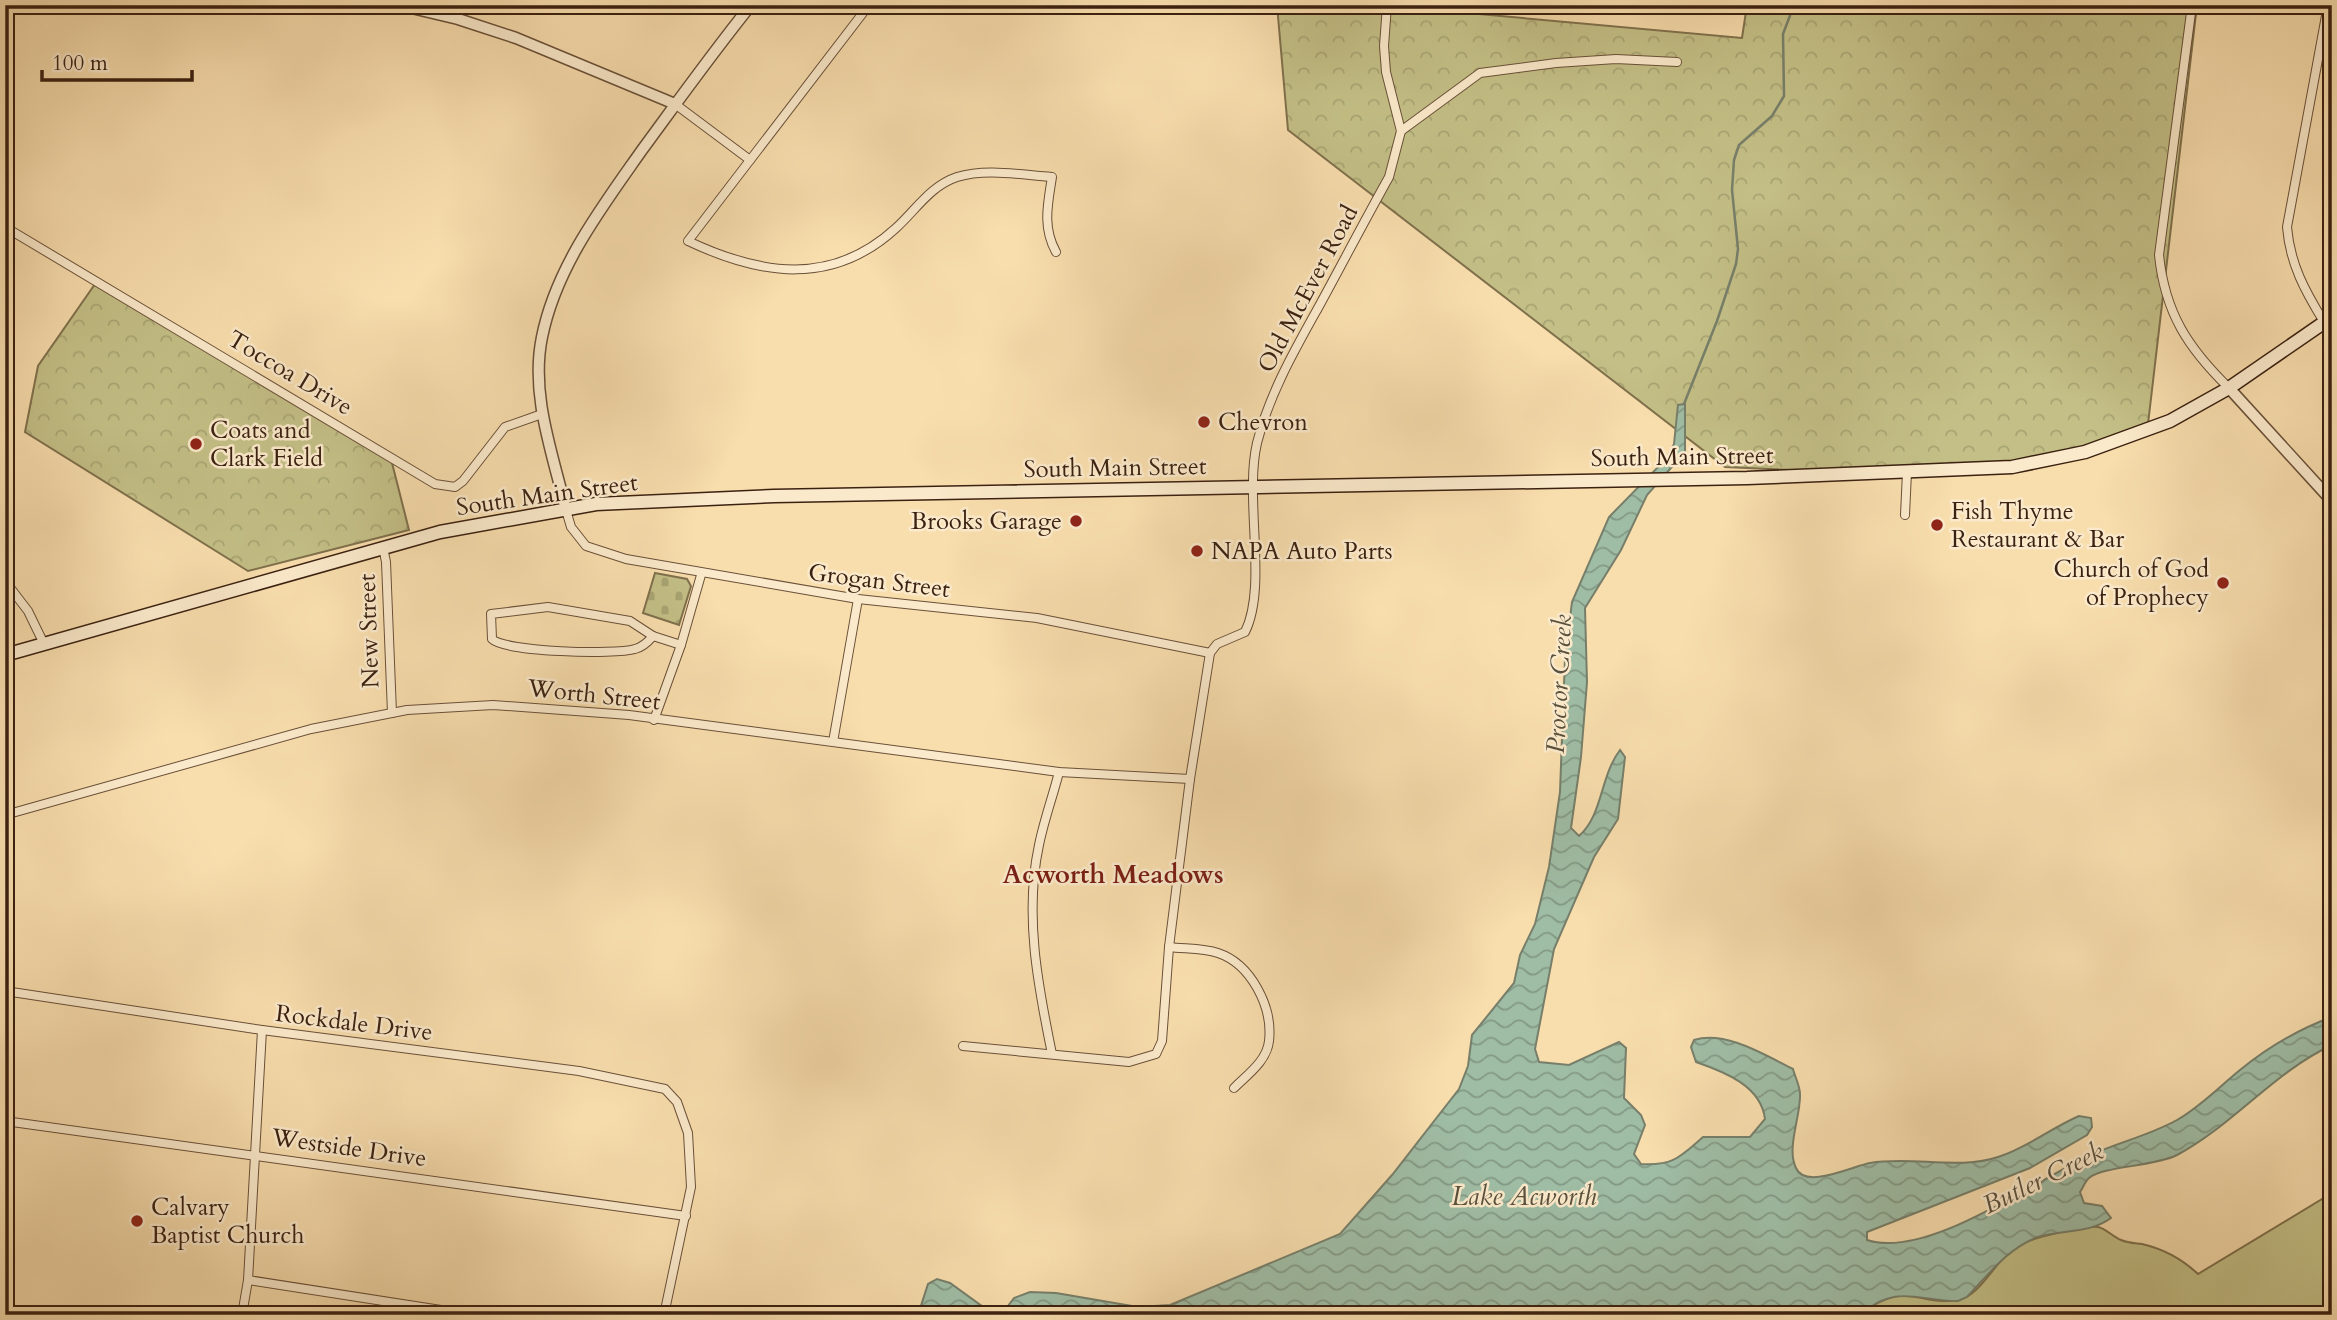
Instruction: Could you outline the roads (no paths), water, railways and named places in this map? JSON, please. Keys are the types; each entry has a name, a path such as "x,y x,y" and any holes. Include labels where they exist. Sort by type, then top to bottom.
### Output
{"main road":[{"name":"South Main Street","path":"5,655 383,547 467,526 596,505 704,498 1676,478 2012,467 2064,458 2170,421 2229,388 2328,320"}],"street":[{"path":"399,5 458,19 516,38 675,104 750,160"},
{"path":"566,510 542,414 542,338 563,276 597,214 675,104 751,5"},
{"path":"869,5 688,241 754,267 788,270 822,267 852,257 878,242 942,184 956,177 993,173 1052,177 1046,223 1049,240 1056,252"},
{"name":"Old McEver Road","path":"1210,653 1217,644 1242,634 1251,620 1254,594 1252,486 1257,444 1267,411 1289,360 1389,177 1401,131 1386,72 1384,46 1387,5"},
{"path":"2192,5 2160,235 2164,295 2177,323 2208,368 2332,501"},
{"path":"2328,5 2287,227 2289,250 2301,284 2328,320"},
{"path":"1401,131 1480,73 1592,61 1676,62"},
{"name":"Toccoa Drive","path":"5,227 435,484 455,487 463,481 505,427 542,414"},
{"path":"1905,515 1907,472"},
{"name":"Grogan Street","path":"566,510 575,534 593,550 701,575 858,600 1037,618 1210,653"},
{"name":"New Street","path":"383,547 386,562 392,713"},
{"path":"654,720 681,645 701,575"},
{"path":"5,581 28,611 44,644"},
{"path":"833,742 858,600"},
{"path":"653,636 643,646 626,651 516,648 504,646 492,639 491,614 527,608 571,609 630,621 653,636 681,645"},
{"path":"963,1046 1129,1062 1145,1060 1156,1054 1162,1041 1169,947 1190,779 1210,653"},
{"name":"Worth Street","path":"5,815 311,729 392,713 493,705 654,720 1059,772 1190,779"},
{"path":"1052,1054 1037,982 1033,916 1038,846 1059,772"},
{"path":"1169,947 1218,953 1239,965 1258,989 1267,1014 1269,1042 1259,1064 1234,1088"},
{"name":"Rockdale Drive","path":"5,991 262,1030 625,1079 665,1089 677,1102 688,1133 691,1187 686,1216"},
{"path":"242,1315 248,1280 262,1030"},
{"name":"Westside Drive","path":"5,1121 686,1216"},
{"path":"664,1315 686,1216"},
{"path":"248,1280 473,1315"}],"water":[{"name":"Lake Acworth","path":"1685,404 1685,452 1647,495 1621,550 1585,608 1587,682 1581,757 1571,828 1579,836 1587,827 1613,760 1620,750 1625,757 1618,819 1594,857 1554,949 1535,1049 1539,1062 1569,1065 1619,1042 1626,1048 1624,1098 1641,1115 1645,1125 1634,1154 1641,1164 1669,1162 1703,1137 1750,1137 1765,1119 1762,1107 1749,1089 1730,1076 1696,1062 1691,1047 1694,1040 1706,1038 1732,1041 1793,1069 1800,1094 1793,1160 1801,1174 1809,1177 1830,1175 1886,1161 1983,1161 2019,1148 2079,1116 2091,1118 2092,1127 2087,1135 2030,1168 1867,1232 1867,1240 1892,1243 1920,1239 1982,1214 2093,1154 2177,1120 2261,1054 2296,1033 2332,1017 2332,1045 2291,1069 2197,1143 2167,1159 2105,1171 2089,1178 2080,1192 2084,1203 2102,1206 2111,1218 2094,1227 2038,1237 2027,1242 1999,1262 1967,1297 1958,1301 1897,1297 1885,1299 1860,1315 1001,1315 1014,1298 1030,1292 1056,1293 1138,1307 1170,1305 1340,1234 1392,1175 1459,1089 1468,1066 1472,1035 1514,983 1520,955 1535,924 1549,867 1560,792 1565,658 1572,602 1609,517 1666,459 1674,444 1678,405"},
{"path":"937,1279 950,1283 993,1314 1001,1315 918,1315 928,1284"}],"waterway":[{"name":"Proctor Creek","path":"1684,404 1736,264 1738,249 1732,190 1734,160 1739,145 1772,116 1784,96 1783,34 1794,5"}],"place":[{"name":"Chevron","path":"1204,422"},
{"name":"Coats and Clark Field","path":"196,444"},
{"name":"Brooks Garage","path":"1076,521"},
{"name":"Fish Thyme Restaurant & Bar","path":"1937,525"},
{"name":"NAPA Auto Parts","path":"1197,551"},
{"name":"Church of God of Prophecy","path":"2223,583"},
{"name":"Calvary Baptist Church","path":"137,1221"}],"district":[{"name":"Acworth Meadows","path":"1113,874"}],"water label":[{"name":"Butler Creek","path":"2043,1178"}]}
